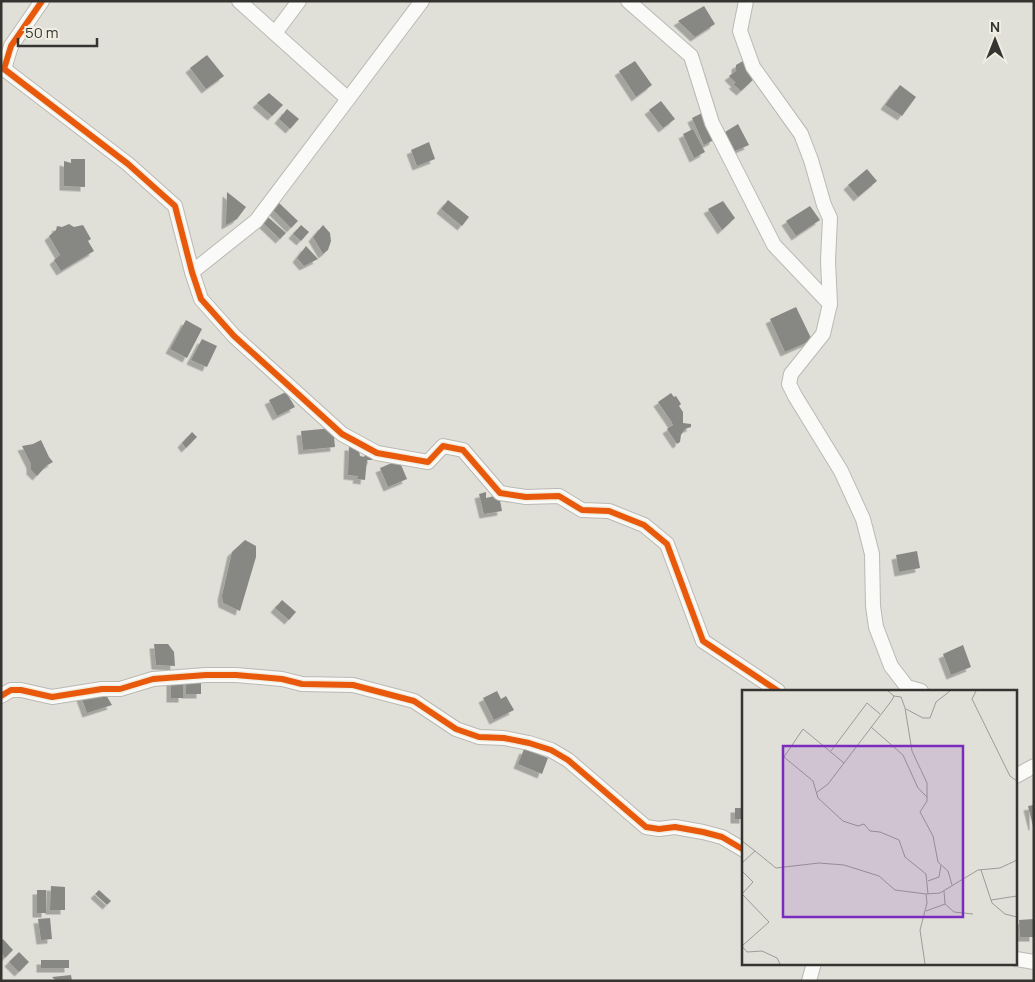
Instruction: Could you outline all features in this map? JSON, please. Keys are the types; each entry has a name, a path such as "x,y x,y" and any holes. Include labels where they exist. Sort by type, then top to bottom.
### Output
{"street":[{"path":"42,1 11,46 4,68 128,164 175,206 192,272 202,299 234,336 342,434 377,453 428,462 443,446 463,450 500,493 526,497 559,496 582,510 609,511 644,525 667,544 703,641 776,690"},
{"path":"238,1 348,99"},
{"path":"275,33 299,1"},
{"path":"192,272 256,220 422,1"},
{"path":"628,1 691,56 712,123 774,245 830,304"},
{"path":"746,1 740,31 753,67 801,134 812,160 824,205 830,218 828,260 830,304 823,334 791,374 789,384 794,396 841,471 863,518 872,554 873,606 876,627 891,666 907,689"},
{"path":"1,696 11,690 21,690 52,697 102,689 120,689 153,679 206,675 268,678 302,684 353,685 414,701 456,729 479,737 504,738 550,750 568,760 646,827 675,827 703,832 722,837 742,849"},
{"path":"1018,775 1034,766"},
{"path":"1018,960 1034,962"},
{"path":"809,981 814,964"}],"building":[{"path":"704,6 715,24 695,37 678,21"},
{"path":"207,55 224,76 206,89 190,68"},
{"path":"635,61 652,85 636,97 619,71"},
{"path":"743,61 754,79 741,91 733,84 736,83 729,76 736,71 736,65"},
{"path":"900,85 916,97 902,116 885,105"},
{"path":"269,93 283,105 272,116 257,103"},
{"path":"661,101 675,119 663,128 649,110"},
{"path":"287,109 299,119 290,129 279,119"},
{"path":"702,113 713,132 714,140 704,145 692,118"},
{"path":"738,124 749,145 733,152 725,132"},
{"path":"693,129 705,152 694,158 683,134"},
{"path":"429,142 435,159 417,166 411,150"},
{"path":"71,159 85,159 85,187 64,186 64,161 71,163"},
{"path":"867,169 877,181 858,197 848,185"},
{"path":"227,192 246,207 237,219 226,225"},
{"path":"448,200 469,217 462,226 441,209"},
{"path":"723,201 735,218 722,230 708,209"},
{"path":"278,202 298,221 291,228 273,210"},
{"path":"810,206 820,220 796,236 786,221"},
{"path":"268,217 286,233 280,239 262,222"},
{"path":"69,224 74,227 83,225 91,239 88,241 94,251 61,271 54,260 60,255 49,236 56,230 57,226 62,227"},
{"path":"301,225 309,232 301,241 293,234"},
{"path":"323,225 330,233 331,241 328,250 323,254 313,237"},
{"path":"306,246 318,259 304,266 297,258"},
{"path":"796,307 812,340 785,352 770,319"},
{"path":"186,320 202,329 187,358 170,349"},
{"path":"202,339 217,346 207,367 191,360"},
{"path":"286,392 295,407 277,416 269,400"},
{"path":"671,393 674,397 676,396 681,404 679,406 683,412 683,423 691,424 691,427 685,429 681,435 680,442 677,444 667,429 673,425 658,402"},
{"path":"333,428 335,447 303,450 301,431"},
{"path":"192,432 197,437 186,448 182,443"},
{"path":"41,440 53,462 46,466 37,476 31,470 31,464 22,446"},
{"path":"349,446 358,446 360,456 364,457 366,452 372,454 372,460 367,460 365,480 357,479 358,476 348,475"},
{"path":"399,460 407,479 388,487 380,468"},
{"path":"486,492 486,498 499,495 502,511 484,514 479,494"},
{"path":"245,540 256,546 256,557 240,611 223,603 222,596 232,552"},
{"path":"917,551 920,568 899,572 896,555"},
{"path":"282,600 296,612 289,620 275,608"},
{"path":"154,644 168,644 174,652 175,666 156,665"},
{"path":"963,645 971,667 951,675 943,654"},
{"path":"186,670 201,670 201,694 186,694"},
{"path":"171,675 183,675 183,698 171,698"},
{"path":"103,690 112,705 87,713 79,691"},
{"path":"497,691 501,699 506,696 514,710 494,720 483,698"},
{"path":"524,749 548,758 542,774 518,764"},
{"path":"1034,805 1034,826 1033,826 1028,806"},
{"path":"735,808 742,808 742,819 735,819"},
{"path":"51,886 65,887 65,910 50,910"},
{"path":"37,890 46,890 46,913 37,913"},
{"path":"99,890 111,901 107,905 95,894"},
{"path":"50,918 52,939 41,940 38,919"},
{"path":"1034,919 1034,937 1020,937 1019,920"},
{"path":"3,939 13,950 5,958 1,953 1,941"},
{"path":"19,952 29,962 19,972 9,962"},
{"path":"41,960 69,960 69,968 41,968"},
{"path":"71,975 72,981 56,981 52,977"}],"cycle path":[{"path":"42,1 11,46 4,69 128,164 175,206 201,299 234,336 342,434 377,453 428,462 443,446 463,450 500,493 526,497 559,496 582,510 609,511 644,525 667,544 703,641 776,690"},
{"path":"1,696 11,690 21,690 52,697 102,689 120,689 153,679 206,675 236,675 282,679 302,684 353,685 414,701 456,729 479,737 504,738 551,750 568,760 646,827 659,829 675,827 703,832 722,837 742,849"}]}
